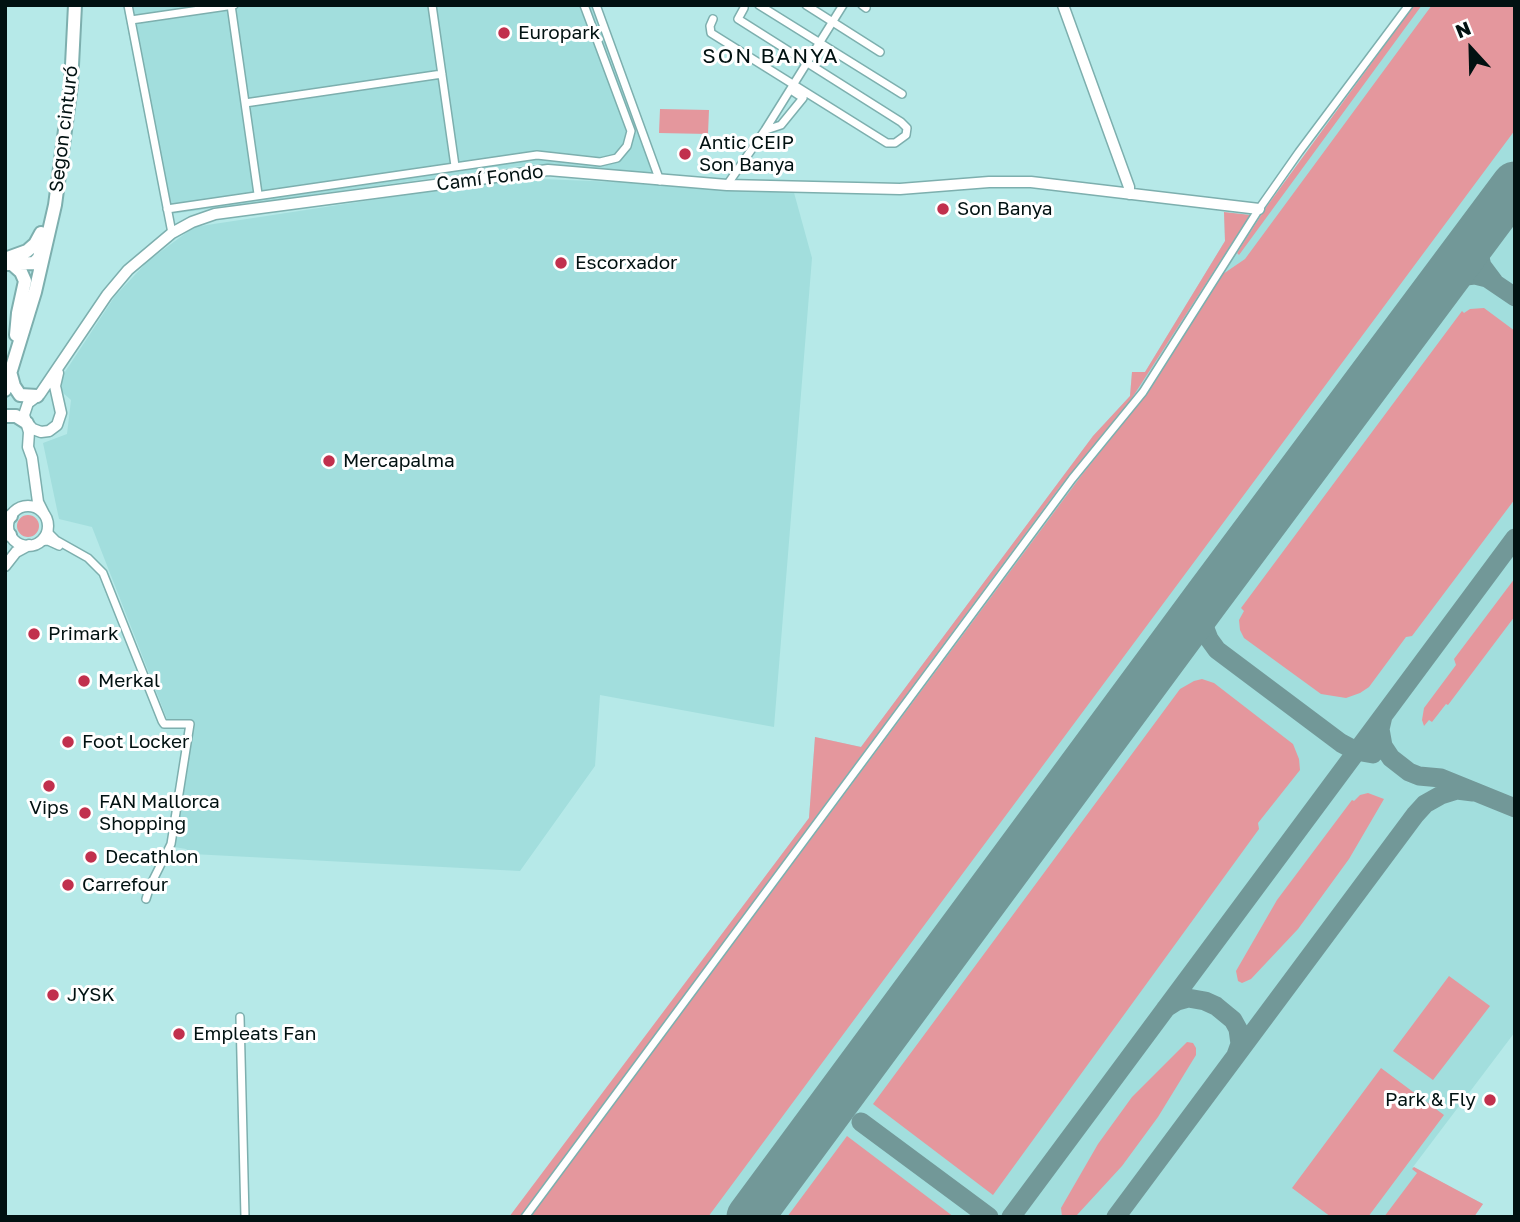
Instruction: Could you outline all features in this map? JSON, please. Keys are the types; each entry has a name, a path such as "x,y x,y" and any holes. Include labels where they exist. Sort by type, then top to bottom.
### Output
{"highway":[{"name":"Segon cinturó","path":"20,335 45,251 66,134 73,60 74,5"},
{"name":"Segon cinturó","path":"33,268 59,133 74,5"},
{"path":"5,390 20,335 33,268 39,257 66,134"},
{"path":"10,261 33,246 41,233"},
{"path":"10,261 26,257 33,268"},
{"path":"10,261 21,272 25,281 17,317 20,335"},
{"path":"8,373 20,395 37,396"},
{"path":"5,416 16,416 27,423"}],"street":[{"path":"128,5 172,233"},
{"path":"131,20 232,5 258,194"},
{"path":"432,5 455,166"},
{"path":"167,209 537,155 600,162 617,158 627,146 631,131 584,5"},
{"path":"596,5 660,181"},
{"path":"760,5 902,94"},
{"path":"806,5 880,51"},
{"path":"727,185 793,87 843,5"},
{"path":"1063,5 1129,187 1129,194"},
{"path":"525,1217 1072,479 1143,392 1259,209 1409,5"},
{"path":"713,19 711,33 793,87 887,143 895,143 906,135 907,128 901,122 738,19 744,8"},
{"path":"245,103 442,74"},
{"path":"765,130 781,125 803,98 793,87"},
{"name":"Camí Fondo","path":"37,396 122,276 172,233 215,214 548,170 727,185 900,188 1031,182 1259,209"},
{"path":"32,458 35,441 55,428 59,422 60,407 55,383 62,364"},
{"path":"60,407 49,396 37,396 26,406 24,415 29,432 28,447 38,502 52,537 92,561 105,578 162,721 190,724 171,844 146,899"},
{"path":"27,423 36,431 47,431"},
{"path":"5,555 12,543 8,525 11,515 29,499 35,481"},
{"path":"11,515 24,506 33,507 44,514"},
{"path":"9,534 17,542 34,544 45,535 48,526"},
{"path":"5,566 16,552 34,544 48,541 73,550"},
{"path":"240,1017 245,1217"}],"shaded area":[{"path":"123,5 593,5 655,176 535,164 164,215"},
{"path":"1414,5 1422,5 1239,255 1237,253 1267,206"},
{"path":"1417,5 1515,5 1515,1032 1413,1167 1483,1204 1473,1217 511,1217 809,818 815,737 861,747 1093,436 1130,396 1132,372 1145,372 1225,241 1224,212 1263,216"},
{"path":"1432,5 1515,5 1515,130 708,1217 530,1217 1081,476 1149,391 1223,274 1245,259"},
{"path":"660,109 709,110 708,134 659,133"},
{"name":"Mercapalma","path":"516,178 793,189 812,258 774,727 600,695 595,766 520,871 192,854 186,849 174,847 193,721 167,719 92,527 59,519 43,443 67,434 71,400 62,392 61,378 115,296 148,261 194,227"},
{"path":"1224,212 1250,215 1132,398 1059,488 520,1217 509,1217 809,818 815,737 861,747 1093,436 1130,396 1132,372 1145,372 1225,241"},
{"path":"1484,308 1515,331 1515,499 1412,636 1406,637 1369,687 1346,698 1321,694 1244,638 1239,620 1244,611 1241,608 1462,311 1464,313 1470,309"},
{"path":"28,515 36,518 39,526 36,534 28,537 20,534 17,526 20,518"},
{"path":"1515,578 1515,616 1448,705 1446,704 1432,722 1429,720 1424,726 1424,708 1456,665 1454,659"},
{"path":"1202,679 1214,683 1293,744 1300,770 1258,823 1259,829 993,1195 873,1104 1180,689"},
{"path":"1368,793 1384,799 1349,859 1298,929 1251,979 1242,983 1238,981 1236,971 1277,900 1352,800"},
{"path":"1449,976 1490,1006 1433,1080 1393,1051"},
{"path":"1187,1042 1193,1043 1196,1055 1158,1117 1122,1166 1077,1215 1062,1217 1061,1208 1098,1144 1132,1097"},
{"path":"1381,1068 1444,1115 1368,1217 1331,1217 1292,1188"},
{"path":"847,1136 954,1217 787,1217"},
{"path":"1414,1167 1483,1204 1474,1217 1384,1217 1417,1173 1412,1169"}],"taxiway":[{"path":"1485,226 1480,238 1479,254 1482,266 1494,282"},
{"path":"1438,289 1457,277 1475,275 1487,278 1515,297"},
{"path":"1011,1217 1515,538"},
{"path":"1207,598 1204,626 1217,650 1341,743 1356,751 1373,754"},
{"path":"1383,716 1380,729 1383,746 1391,758 1409,772 1441,778 1515,808"},
{"path":"1116,1217 1415,815 1425,804 1441,795 1457,790 1473,792"},
{"path":"1166,1008 1188,998 1216,1006 1233,1020 1238,1029 1240,1044 1236,1055"},
{"path":"861,1122 989,1217"}],"runway":[{"path":"750,1217 1515,185"}],"place":[{"name":"Europark","path":"504,33"},
{"name":"Antic CEIP Son Banya","path":"685,154"},
{"name":"Son Banya","path":"943,209"},
{"name":"Escorxador","path":"561,263"},
{"name":"Mercapalma","path":"329,461"},
{"name":"Primark","path":"34,634"},
{"name":"Merkal","path":"84,681"},
{"name":"Foot Locker","path":"68,742"},
{"name":"Vips","path":"49,786"},
{"name":"FAN Mallorca Shopping","path":"85,813"},
{"name":"Decathlon","path":"91,857"},
{"name":"Carrefour","path":"68,885"},
{"name":"JYSK","path":"53,995"},
{"name":"Empleats Fan","path":"179,1034"},
{"name":"Park & Fly","path":"1490,1100"}],"district":[{"name":"SON BANYA","path":"771,56"}]}
